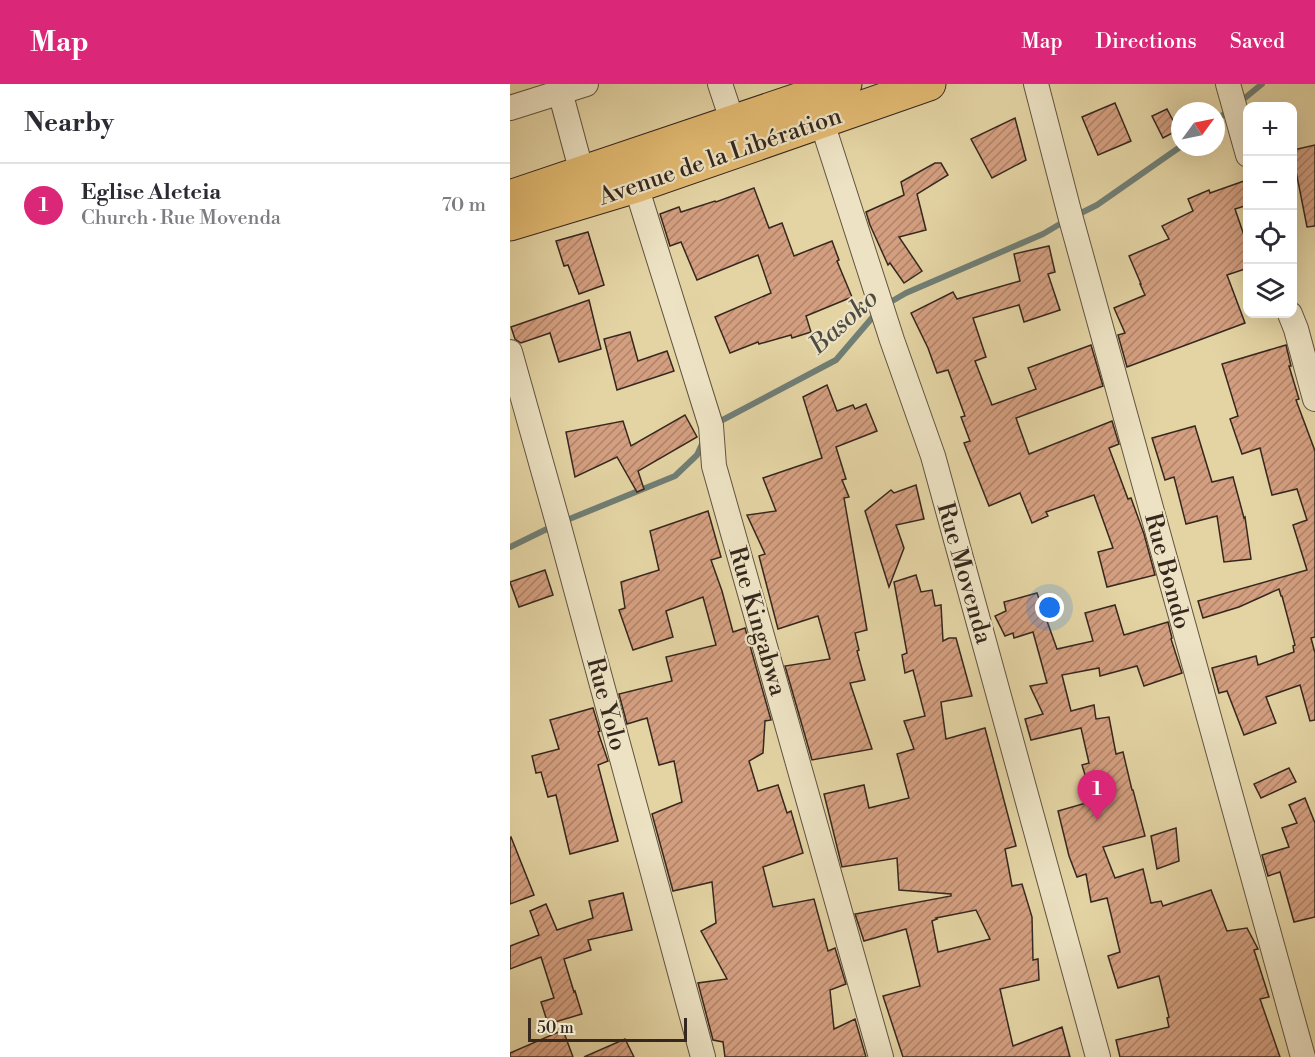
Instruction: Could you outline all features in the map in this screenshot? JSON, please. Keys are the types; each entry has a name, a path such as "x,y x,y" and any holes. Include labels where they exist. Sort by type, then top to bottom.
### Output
{"highway":[{"name":"Avenue de la Libération","path":"510,224 636,186 817,108 845,84"},
{"name":"Avenue de la Libération","path":"510,197 733,123 929,84"}],"street":[{"path":"510,108 560,88 586,84"},
{"path":"720,84 733,123"},
{"name":"Rue Bondo","path":"1036,84 1071,219 1302,1057"},
{"path":"560,88 582,173"},
{"path":"1230,92 1243,137"},
{"name":"Rue Movenda","path":"817,108 892,340 933,456 1098,1057"},
{"name":"Rue Kingabwa","path":"636,186 711,426 714,465 881,1057"},
{"path":"1300,324 1315,399"},
{"name":"Rue Yolo","path":"510,352 703,1057"}],"building":[{"path":"1115,103 1131,141 1098,155 1082,117"},
{"path":"1167,109 1171,117 1171,134 1163,138 1152,116"},
{"path":"1015,118 1026,160 992,178 971,139"},
{"path":"1315,145 1315,226 1307,227 1297,176 1297,149"},
{"path":"935,163 941,163 948,175 917,194 926,230 899,237 922,271 904,283 890,263 888,265 866,212 904,195 901,182"},
{"path":"1243,181 1243,207 1235,209 1243,232 1243,270 1227,275 1245,323 1127,367 1118,335 1125,333 1114,308 1145,295 1129,256 1169,239 1162,226 1193,211 1188,199 1209,190 1210,193"},
{"path":"754,188 769,228 782,223 794,256 832,241 839,260 837,261 852,297 806,316 811,332 792,338 791,335 759,344 758,342 730,353 715,317 771,293 758,255 697,280 681,242 670,246 660,214 679,207 681,212"},
{"path":"588,232 604,285 579,294 568,265 564,266 556,241"},
{"path":"1049,246 1055,272 1048,274 1060,310 1024,322 1019,305 973,318 986,357 975,361 992,405 1036,389 1028,368 1091,345 1103,386 1016,418 1029,454 1112,421 1119,444 1109,448 1128,499 1131,498 1155,575 1107,587 1098,552 1113,548 1094,495 1046,512 1048,516 1032,523 1020,493 989,506 964,443 970,441 961,417 965,416 948,370 937,373 911,313 953,292 957,299 1020,281 1014,254"},
{"path":"589,300 601,349 559,362 550,333 521,343 515,339 511,327"},
{"path":"630,332 638,361 667,351 674,371 617,390 604,339"},
{"path":"1286,345 1291,366 1289,366 1299,399 1296,400 1315,451 1315,637 1311,638 1315,653 1315,720 1310,721 1300,685 1266,697 1276,723 1244,735 1227,691 1219,693 1212,668 1256,656 1258,665 1294,652 1293,646 1295,645 1282,596 1279,589 1239,607 1203,618 1198,601 1307,570 1293,525 1307,520 1297,489 1272,495 1260,448 1242,454 1230,419 1238,416 1222,364"},
{"path":"827,385 837,411 853,405 855,409 866,404 877,431 836,447 846,479 842,480 849,497 844,498 867,630 855,633 865,680 850,683 872,749 812,760 785,666 830,659 818,616 778,629 759,556 765,554 747,515 776,511 763,478 822,458 803,397"},
{"path":"685,415 697,437 638,471 644,489 637,492 617,457 575,477 566,432 623,421 631,446"},
{"path":"1195,426 1212,482 1233,477 1245,517 1251,559 1224,562 1217,516 1186,524 1174,477 1165,480 1152,438"},
{"path":"916,485 924,519 896,525 904,548 889,587 865,511 891,490 894,493"},
{"path":"708,511 721,557 711,560 733,632 745,628 771,720 765,721 763,753 749,761 758,791 778,785 787,813 791,811 803,853 763,867 773,907 814,899 828,951 835,948 846,984 830,990 834,1029 855,1019 866,1057 725,1057 723,1042 713,1040 698,983 727,979 701,931 716,923 712,882 673,891 652,814 682,802 674,761 659,765 647,718 627,724 619,694 672,681 666,657 716,645 703,597 666,611 673,637 633,650 619,610 625,608 621,582 659,570 650,531"},
{"path":"545,570 553,595 519,607 510,582"},
{"path":"916,575 921,592 932,590 935,606 941,605 943,641 956,638 972,696 941,702 946,739 985,728 1016,846 1005,849 1012,886 1022,884 1032,917 1033,960 1038,959 1039,980 1000,989 1013,1046 1062,1027 1070,1057 903,1057 883,996 920,986 906,929 864,941 855,914 951,896 951,894 899,890 897,858 842,867 824,794 864,785 869,808 909,798 897,754 914,749 904,721 925,716 913,670 905,673 902,655 907,653 894,582","holes":["976,910 990,939 938,952 932,921 936,918"]},
{"path":"1037,593 1057,649 1093,641 1085,613 1115,605 1124,635 1168,622 1182,673 1144,686 1137,666 1100,676 1099,668 1062,675 1071,711 1094,705 1096,719 1109,717 1116,754 1123,752 1145,836 1103,847 1115,878 1143,869 1151,903 1161,901 1163,906 1211,890 1227,931 1247,928 1258,949 1254,950 1269,997 1260,999 1280,1057 1120,1057 1116,1040 1169,1027 1167,1018 1169,1017 1159,976 1118,988 1108,956 1120,952 1107,898 1091,902 1086,874 1077,877 1069,856 1058,811 1093,801 1082,765 1089,763 1081,728 1031,740 1025,719 1043,714 1030,686 1047,683 1033,632 1014,638 1013,633 1005,636 995,616 1006,611 1004,602"},
{"path":"593,708 608,761 598,765 618,841 570,854 556,795 548,797 541,772 536,773 532,756 559,749 550,720"},
{"path":"1289,768 1296,782 1261,798 1254,784"},
{"path":"1305,798 1315,823 1315,917 1294,922 1280,872 1268,876 1262,855 1289,847 1282,828 1297,823 1289,805"},
{"path":"1176,828 1179,861 1157,869 1151,836"},
{"path":"510,838 534,895 510,904"},
{"path":"623,893 632,930 588,940 591,950 564,959 582,1014 548,1024 541,1002 554,998 541,957 510,969 510,946 539,935 530,911 546,904 557,930 593,918 589,901"},
{"path":"563,1030 573,1057 510,1057 510,1053"},
{"path":"625,1039 634,1057 584,1057"}],"waterway":[{"name":"Basoko","path":"1240,102 1262,84"},
{"name":"Basoko","path":"1225,114 1230,110"},
{"name":"Basoko","path":"1077,215 1097,205 1171,153"},
{"name":"Basoko","path":"887,304 906,293 1043,234 1065,221"},
{"name":"Basoko","path":"715,424 836,360 877,312"},
{"name":"Basoko","path":"562,522 675,476 697,455 703,442"},
{"name":"Basoko","path":"510,547 553,526"}],"place":[{"name":"Eglise Aleteia","path":"1097,820"}]}
